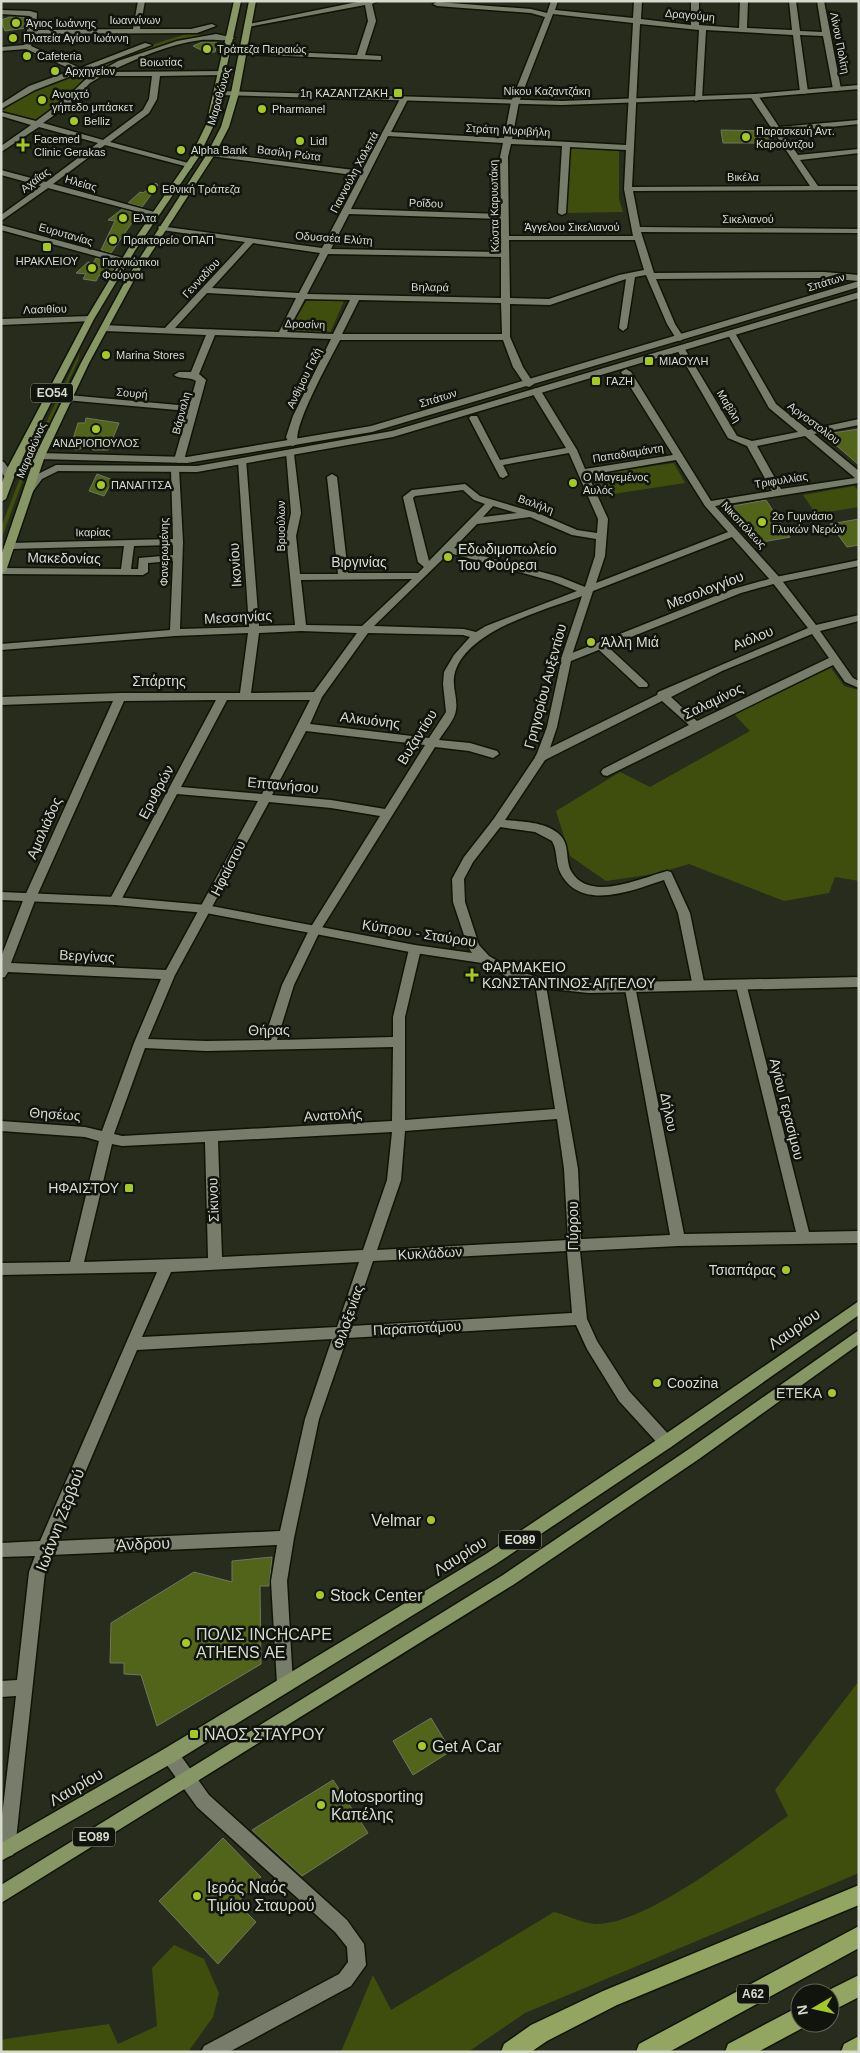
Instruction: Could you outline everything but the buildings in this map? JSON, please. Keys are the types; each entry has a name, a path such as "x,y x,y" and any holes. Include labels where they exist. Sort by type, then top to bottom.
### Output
{"highway":[{"path":"512,2052 539,2033 610,1998 859,1895"},
{"name":"Α62","path":"647,2052 859,1936"},
{"path":"840,1995 859,1985"},
{"path":"736,2052 790,2022"},
{"path":"852,2052 859,2048"}],"main road":[{"name":"Μαραθώνος","path":"1,499 3,488 90,319 124,262 189,166 210,125 219,93 238,1"},
{"name":"Μαραθώνος","path":"1,571 40,456 68,398 139,265 210,154 225,127 253,1"},
{"name":"Λαυρίου","path":"4,1851 170,1755 491,1559 666,1442 859,1307"},
{"name":"ΕΟ89","path":"5,1894 508,1580 694,1454 859,1336"}],"street":[{"path":"16,12 19,1"},
{"path":"136,31 142,1"},
{"name":"Κώστα Καρυωτάκη","path":"528,384 518,367 506,337 504,156 515,102 556,1"},
{"name":"Μαβίλη","path":"638,1 628,189 637,234 650,274 680,343 733,438 751,444"},
{"path":"695,1 699,27 698,99"},
{"path":"743,30 744,1"},
{"path":"792,1 804,92"},
{"name":"Λίνου Πολίτη","path":"820,1 838,89"},
{"path":"248,25 371,2 372,21 360,58"},
{"name":"Δραγούμη","path":"437,4 526,10 551,14 699,27 826,34"},
{"path":"1,12 30,13 34,15 32,32 27,47"},
{"path":"1,107 25,92 79,70 191,31 212,26"},
{"name":"Ιωαννίνων","path":"32,32 198,31 206,36"},
{"path":"1,150 67,102 88,81 98,74 147,53 206,36 231,38"},
{"path":"1,49 27,47 79,70"},
{"path":"243,52 378,58"},
{"name":"Βοιωτίας","path":"98,74 223,73"},
{"name":"Αχαΐας","path":"1,219 151,106 156,74"},
{"name":"Νίκου Καζαντζάκη","path":"219,93 515,102 632,101 754,96 859,87"},
{"path":"754,96 816,189"},
{"name":"Γιαννούλη Χαλεπά","path":"282,334 404,99"},
{"path":"1,114 189,166"},
{"path":"776,130 859,122"},
{"name":"Στράτη Μυριβήλη","path":"386,134 629,148"},
{"path":"562,213 566,145"},
{"path":"795,158 859,151"},
{"name":"Βασίλη Ρώτα","path":"210,154 365,174"},
{"name":"Ηλείας","path":"1,172 155,215"},
{"name":"Βικέλα","path":"628,189 859,188"},
{"name":"Ροΐδου","path":"346,211 505,217"},
{"name":"Ευρυτανίας","path":"1,227 124,262"},
{"name":"Οδυσσέα Ελύτη","path":"162,228 325,251 506,255"},
{"name":"Σικελιανού","path":"637,234 859,231"},
{"name":"Άγγελου Σικελιανού","path":"506,238 637,234"},
{"name":"Γενναδίου","path":"167,331 251,241"},
{"path":"124,262 139,265"},
{"path":"623,328 631,275"},
{"name":"Βηλαρά","path":"205,290 302,296 554,301 631,275 824,275 859,278"},
{"name":"Σπάτων","path":"25,496 34,482 44,473 56,468 243,462 402,432 536,391 859,284"},
{"name":"Σπάτων","path":"11,472 27,459 40,456 177,465 394,424 528,384 680,343 731,333 859,295"},
{"name":"Ανθίμου Γαζή","path":"293,444 291,436 298,416 356,297"},
{"name":"Λασιθίου","path":"1,322 90,319"},
{"name":"Δροσίνη","path":"104,328 337,336 506,337"},
{"name":"Βάρναλη","path":"194,375 212,332"},
{"name":"Αργοστολίου","path":"731,333 772,406 791,423 807,431 859,476"},
{"name":"Νικοπόλεως","path":"626,372 708,504 776,580 814,629 848,680 858,685"},
{"name":"Βάρναλη","path":"177,465 201,380 194,375 179,375"},
{"name":"Γρηγορίου Αυξεντίου","path":"485,959 474,947 459,902 457,888 462,870 542,757 552,727 566,659 600,556 604,519 574,454 536,391"},
{"name":"Σουρή","path":"68,398 194,409"},
{"path":"474,418 503,475"},
{"path":"779,494 751,444 807,431 859,422"},
{"name":"Βρυούλων","path":"289,454 296,513 291,536 301,628"},
{"path":"497,463 574,454"},
{"name":"Παπαδιαμάντη","path":"581,472 679,457"},
{"name":"Ικονίου","path":"243,462 254,630 245,696"},
{"path":"1,464 11,472"},
{"name":"Φανερωμένης","path":"175,633 178,558 177,465"},
{"path":"332,478 342,575"},
{"name":"Τριφυλλίας","path":"708,504 859,480"},
{"name":"Βαλήλη","path":"430,566 423,562 408,497 415,493 465,487 476,497 491,503 531,514 575,533 602,537"},
{"name":"Ηφαίστου","path":"76,1267 107,1136 140,1043 169,975 303,727 317,696 365,629 422,576 491,503"},
{"path":"475,522 531,514"},
{"name":"Βυζαντίου","path":"269,1045 288,985 315,930 451,712 452,702 448,679 452,666 477,636 490,628 734,533"},
{"name":"Ικαρίας","path":"9,546 178,542"},
{"path":"125,573 129,544"},
{"path":"447,550 556,579 587,591"},
{"path":"127,561 178,558"},
{"name":"Μακεδονίας","path":"1,571 143,572 143,560"},
{"name":"Μεσολογγίου","path":"566,659 602,647 737,591 776,580 859,563"},
{"name":"Βιργινίας","path":"296,577 342,575 422,576"},
{"name":"Αιόλου","path":"542,757 718,669 814,629 859,618"},
{"name":"Μεσσηνίας","path":"1,647 175,633 301,628 464,632 477,636"},
{"path":"602,647 643,685"},
{"name":"Σαλαμίνος","path":"606,772 696,726 834,660"},
{"name":"Ερυθρών","path":"115,902 224,696"},
{"name":"Σπάρτης","path":"1,701 120,697 317,696"},
{"path":"662,696 696,726"},
{"name":"Αμαλιάδος","path":"2,970 30,898 120,697"},
{"name":"Αλκυόνης","path":"303,727 470,747 493,754"},
{"name":"Επτανήσου","path":"174,790 331,804 388,813"},
{"path":"496,823 538,830 555,838 562,850 563,866 567,875 583,888 604,891 616,890 667,875 684,913 700,987"},
{"name":"Κύπρου - Σταύρου","path":"1,896 206,909 415,949 485,959 509,973 541,983 589,988 859,982"},
{"name":"Φιλοξενίας","path":"285,1684 279,1581 286,1538 312,1419 344,1332 394,1180 399,1126 399,1018 415,949"},
{"name":"Βεργίνας","path":"2,970 169,975"},
{"name":"Πύρρου","path":"541,983 571,1169 576,1235 574,1247 580,1319 592,1345 624,1396 666,1442"},
{"name":"Αγίου Γερασίμου","path":"742,986 804,1239"},
{"name":"Δήλου","path":"631,988 678,1240"},
{"name":"Θήρας","path":"140,1043 206,1046 398,1042"},
{"name":"Ανατολής","path":"107,1136 122,1141 211,1137 561,1114"},
{"name":"Θησέως","path":"1,1126 86,1132 107,1136"},
{"name":"Σίκινου","path":"211,1137 215,1263"},
{"name":"Κυκλάδων","path":"1,1269 166,1266 574,1247 678,1240 804,1239 859,1236"},
{"name":"Ιωάννη Ζερβού","path":"4,1851 38,1572 45,1548 166,1266"},
{"name":"Παραποτάμου","path":"134,1344 580,1319"},
{"name":"Άνδρου","path":"1,1550 286,1538"},
{"path":"1,1689 25,1687"},
{"path":"170,1755 203,1801 341,1926 355,1944 357,1965 346,1980 210,2052"}],"green space":[{"path":"193,32 202,36 99,72 34,121 2,111 46,85 94,64"},
{"path":"569,147 619,151 619,199 623,212 567,213"},
{"path":"307,300 344,301 330,333 289,331"},
{"path":"80,352 78,361 36,453 30,456"},
{"path":"674,463 685,483 600,496 590,475"},
{"path":"26,468 1,540 1,527 22,473"},
{"path":"854,486 859,491 859,507 816,514 803,495"},
{"path":"831,668 844,686 859,690 859,881 835,877 829,893 784,901 689,864 655,874 606,881 570,856 556,811 620,772 650,787 750,731 732,712"},
{"path":"859,1681 859,1873 525,2013 468,2052 341,2052 373,1975 391,2010 554,1912 579,1921 595,1924 616,1921 641,1912 667,1899 747,1846 788,1816 775,1790"},
{"path":"174,1945 204,1959 219,1993 213,2017 188,2052 1,2052 1,2040 12,2038 109,2024 118,2044 157,2026 152,1968"}],"place":[{"name":"Άγιος Ιωάννης","path":"16,23"},
{"name":"Πλατεία Αγίου Ιωάννη","path":"13,38"},
{"name":"Τράπεζα Πειραιώς","path":"207,49"},
{"name":"Cafeteria","path":"27,56"},
{"name":"Αρχηγείον","path":"55,71"},
{"name":"1η ΚΑΖΑΝΤΖΑΚΗ","path":"398,93"},
{"name":"Ανοιχτό γήπεδο μπάσκετ","path":"42,100"},
{"name":"Pharmanel","path":"262,109"},
{"name":"Belliz","path":"74,121"},
{"name":"Παρασκευή Αντ. Καρούντζου","path":"746,137"},
{"name":"Lidl","path":"300,141"},
{"name":"Facemed Clinic Gerakas","path":"23,145"},
{"name":"Alpha Bank","path":"181,150"},
{"name":"Εθνική Τράπεζα","path":"152,189"},
{"name":"Ελτα","path":"123,218"},
{"name":"Πρακτορείο ΟΠΑΠ","path":"113,240"},
{"name":"ΗΡΑΚΛΕΙΟΥ","path":"47,247"},
{"name":"Γιαννιώτικοι Φούρνοι","path":"92,268"},
{"name":"Marina Stores","path":"106,355"},
{"name":"ΜΙΑΟΥΛΗ","path":"649,361"},
{"name":"ΓΑΖΗ","path":"596,381"},
{"name":"ΑΝΔΡΙΟΠΟΥΛΟΣ","path":"96,429"},
{"name":"Ο Μαγεμένος Αυλός","path":"573,483"},
{"name":"ΠΑΝΑΓΙΤΣΑ","path":"101,485"},
{"name":"2ο Γυμνάσιο Γλυκών Νερών","path":"762,522"},
{"name":"Εδωδιμοπωλείο Του Φούρεσι","path":"448,557"},
{"name":"Άλλη Μιά","path":"591,642"},
{"name":"ΦΑΡΜΑΚΕΙΟ ΚΩΝΣΤΑΝΤΙΝΟΣ ΑΓΓΕΛΟΥ","path":"472,975"},
{"name":"ΗΦΑΙΣΤΟΥ","path":"129,1188"},
{"name":"Τσιαπάρας","path":"786,1270"},
{"name":"Coozina","path":"657,1383"},
{"name":"ΕΤΕΚΑ","path":"832,1393"},
{"name":"Velmar","path":"431,1520"},
{"name":"Stock Center","path":"320,1595"},
{"name":"ΠΟΛΙΣ INCHCAPE ATHENS ΑΕ","path":"186,1643"},
{"name":"ΝΑΟΣ ΣΤΑΥΡΟΥ","path":"194,1734"},
{"name":"Get A Car","path":"422,1746"},
{"name":"Motosporting Καπέλης","path":"321,1805"},
{"name":"Ιερός Ναός Τιμίου Σταυρού","path":"197,1896"}]}
